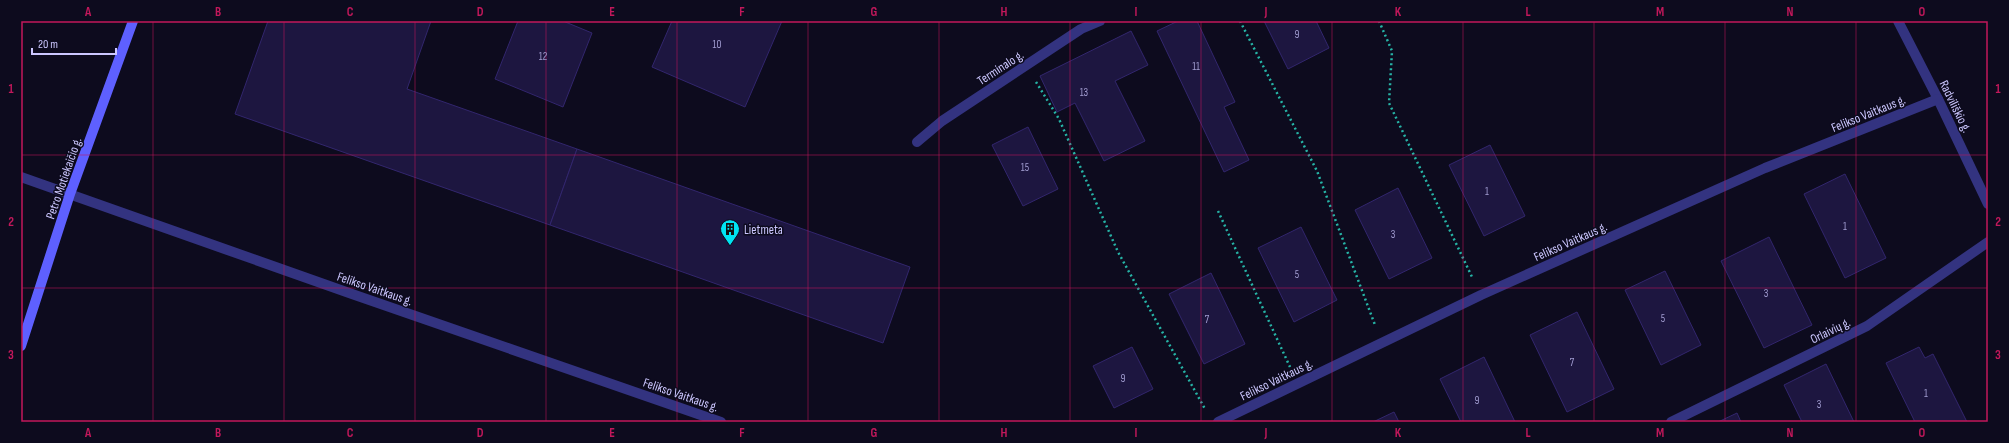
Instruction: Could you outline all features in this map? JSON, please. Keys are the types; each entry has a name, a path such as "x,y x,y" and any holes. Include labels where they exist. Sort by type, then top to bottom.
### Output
{"main road":[{"name":"Petro Motiekaičio g.","path":"21,346 70,194 134,21"}],"street":[{"name":"Terminalo g.","path":"917,142 942,121 1082,29 1100,21"},
{"name":"Radviliškio g.","path":"1898,21 1938,99 1988,204"},
{"name":"Felikso Vaitkaus g.","path":"1218,422 1480,295 1765,168 1938,99"},
{"name":"Felikso Vaitkaus g.","path":"21,177 721,422"},
{"name":"Orlaivių g.","path":"1671,422 1867,326 1988,242"}],"path":[{"path":"1240,21 1317,171 1382,343"},
{"path":"1379,21 1392,51 1389,103 1480,295"},
{"path":"1026,66 1059,119 1118,252 1208,415"},
{"path":"1218,211 1298,384"}],"building":[{"path":"268,21 431,21 407,89 577,149 550,225 235,114"},
{"path":"518,21 563,21 592,33 563,107 495,79"},
{"path":"672,21 782,21 745,107 652,67"},
{"path":"1178,21 1197,21 1235,102 1224,107 1249,160 1224,172 1157,31"},
{"path":"1264,21 1316,21 1329,48 1288,69"},
{"path":"1131,31 1148,65 1115,81 1145,141 1104,161 1075,103 1057,112 1040,76"},
{"path":"1028,127 1058,189 1023,206 992,145"},
{"path":"1490,145 1525,216 1484,236 1449,165"},
{"name":"Lietmeta","path":"577,149 910,267 883,343 550,225"},
{"path":"1845,174 1886,258 1845,278 1804,194"},
{"path":"1398,188 1432,258 1389,279 1355,210"},
{"path":"1301,227 1337,300 1294,322 1258,248"},
{"path":"1769,237 1812,325 1764,348 1721,261"},
{"path":"1665,271 1701,345 1661,365 1625,290"},
{"path":"1211,273 1245,344 1204,364 1169,294"},
{"path":"1577,312 1614,389 1567,412 1530,335"},
{"path":"1132,347 1153,389 1114,408 1093,366"},
{"path":"1919,347 1925,358 1933,354 1967,422 1915,422 1886,363"},
{"path":"1484,357 1515,422 1461,422 1440,379"},
{"path":"1826,364 1854,422 1802,422 1784,385"},
{"path":"1394,412 1399,422 1373,422"},
{"path":"1737,413 1741,422 1718,422"}],"place":[{"name":"Lietmeta","path":"730,246"}]}
